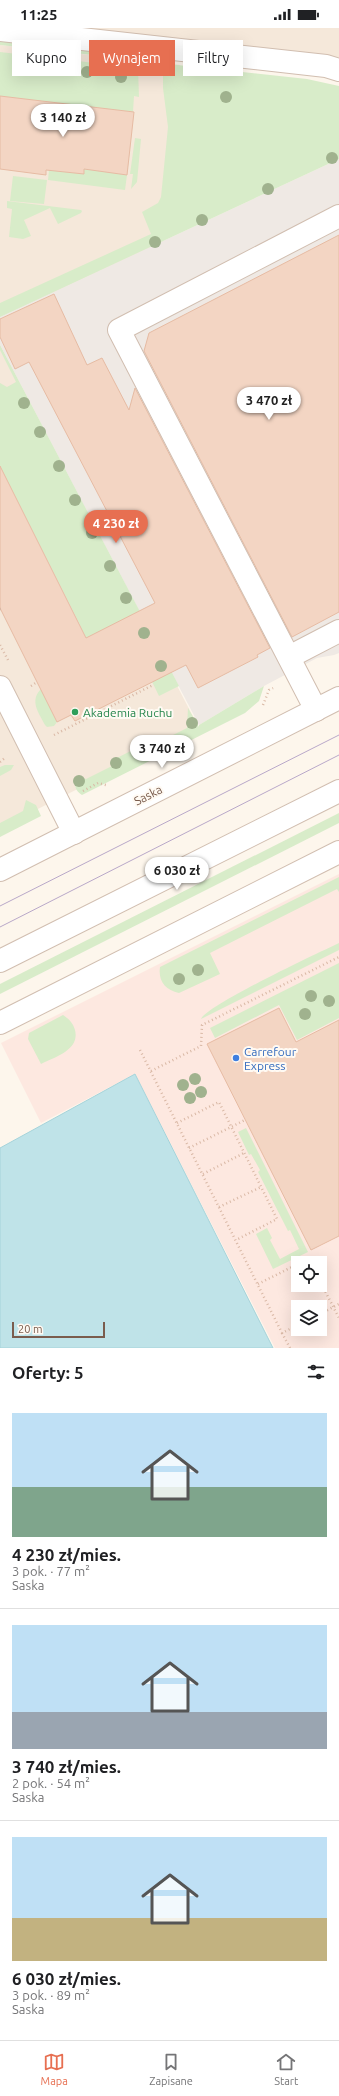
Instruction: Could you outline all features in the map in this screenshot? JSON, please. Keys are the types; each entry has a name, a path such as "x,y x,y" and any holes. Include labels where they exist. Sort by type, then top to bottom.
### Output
{"street":[{"path":"0,30 318,65 339,70"},
{"path":"316,710 119,330 339,216"},
{"path":"288,657 339,631"},
{"path":"0,688 74,833"},
{"name":"Saska","path":"0,870 339,698"},
{"path":"0,961 339,791"},
{"path":"0,1023 339,852"}],"path":[{"path":"47,738 153,685"},
{"path":"151,1071 201,1046 202,1025 339,957"},
{"path":"140,1050 290,1348"},
{"path":"177,1123 219,1102 277,1219 236,1240"},
{"path":"189,1148 244,1120"},
{"path":"203,1174 244,1153"},
{"path":"219,1207 261,1187"},
{"path":"258,1284 291,1267"},
{"path":"326,1292 339,1318"},
{"path":"327,1310 339,1304"},
{"path":"282,1333 291,1328"}],"shaded area":[{"path":"1,28 339,28 339,66 243,55 243,40 183,40 183,48 175,48 175,40 108,40"},
{"path":"0,45 12,46 12,76 81,76 81,54 89,55 89,76 175,76 175,64 180,65 163,242 0,317"},
{"path":"339,159 339,653 317,658 264,686 199,725 0,345 0,317"},
{"path":"0,345 199,728 0,828"},
{"path":"339,874 339,1348 275,1348 135,1074 41,1123 1,1043"}],"green space":[{"path":"0,40 12,41 12,46 0,45"},
{"path":"81,49 89,50 89,55 81,54"},
{"path":"0,52 12,53 12,76 81,76 81,61 89,62 89,76 138,76 139,97 134,96 133,112 0,96"},
{"path":"175,65 183,66 183,76 243,76 243,72 307,79 339,86 339,159 0,317 0,303 151,234 142,212 158,203 161,197 168,127 163,76 175,76"},
{"path":"135,138 141,139 137,182 131,189 133,174 130,174"},
{"path":"84,169 127,175 125,190 48,180 49,170 84,174"},
{"path":"13,176 47,180 44,204 10,201"},
{"path":"7,201 82,211 81,213 58,224 50,208 24,220 31,236 23,239 9,237 12,209 7,208"},
{"path":"0,345 179,686 159,696 122,620 86,638 0,466 0,383 7,387 16,382 0,350"},
{"path":"264,686 259,701 245,713 82,795 76,789 75,782 77,776 86,779 112,766 115,759 154,739 161,741 187,728 188,708 199,727 199,725"},
{"path":"41,689 57,722 54,726 47,727 45,725 36,707 35,702 37,694"},
{"path":"5,765 14,765 11,770 0,776 0,767"},
{"path":"26,800 36,805 41,816 0,837 0,823 23,811"},
{"path":"339,813 339,823 0,994 0,984"},
{"path":"339,877 339,892 337,889 210,953 220,974 179,993 170,990 161,981 160,967"},
{"path":"339,943 339,950 201,1019 208,1012 242,991"},
{"path":"339,963 339,1018 297,1040 279,1005 215,1038 210,1028"},
{"path":"63,1015 70,1021 75,1030 76,1037 74,1043 65,1052 41,1064 28,1039 29,1033"},
{"path":"246,1128 308,1252 300,1256 291,1256 291,1260 273,1269 256,1234 267,1228 272,1238 270,1240 280,1259 299,1249 290,1230 288,1231 258,1172 260,1170 251,1154 249,1155 238,1132"}],"water":[{"path":"135,1074 273,1348 0,1348 0,1148"}],"building":[{"path":"0,96 134,112 127,175 84,169 84,174 46,170 46,175 0,169"},
{"path":"339,235 339,612 292,637 144,351 149,333"},
{"path":"54,294 87,365 102,358 129,410 135,388 270,648 257,655 258,657 198,688 186,665 75,721 71,715 57,722 0,608 0,466 86,638 155,603 29,362 15,369 0,337 0,319"},
{"path":"279,1008 296,1042 339,1020 339,1236 311,1250 207,1044"}],"tram line":[{"path":"0,906 339,735"},
{"path":"0,927 339,755"}],"place":[{"name":"Akademia Ruchu","path":"75,712"},
{"name":"Carrefour Express","path":"236,1058"}]}
